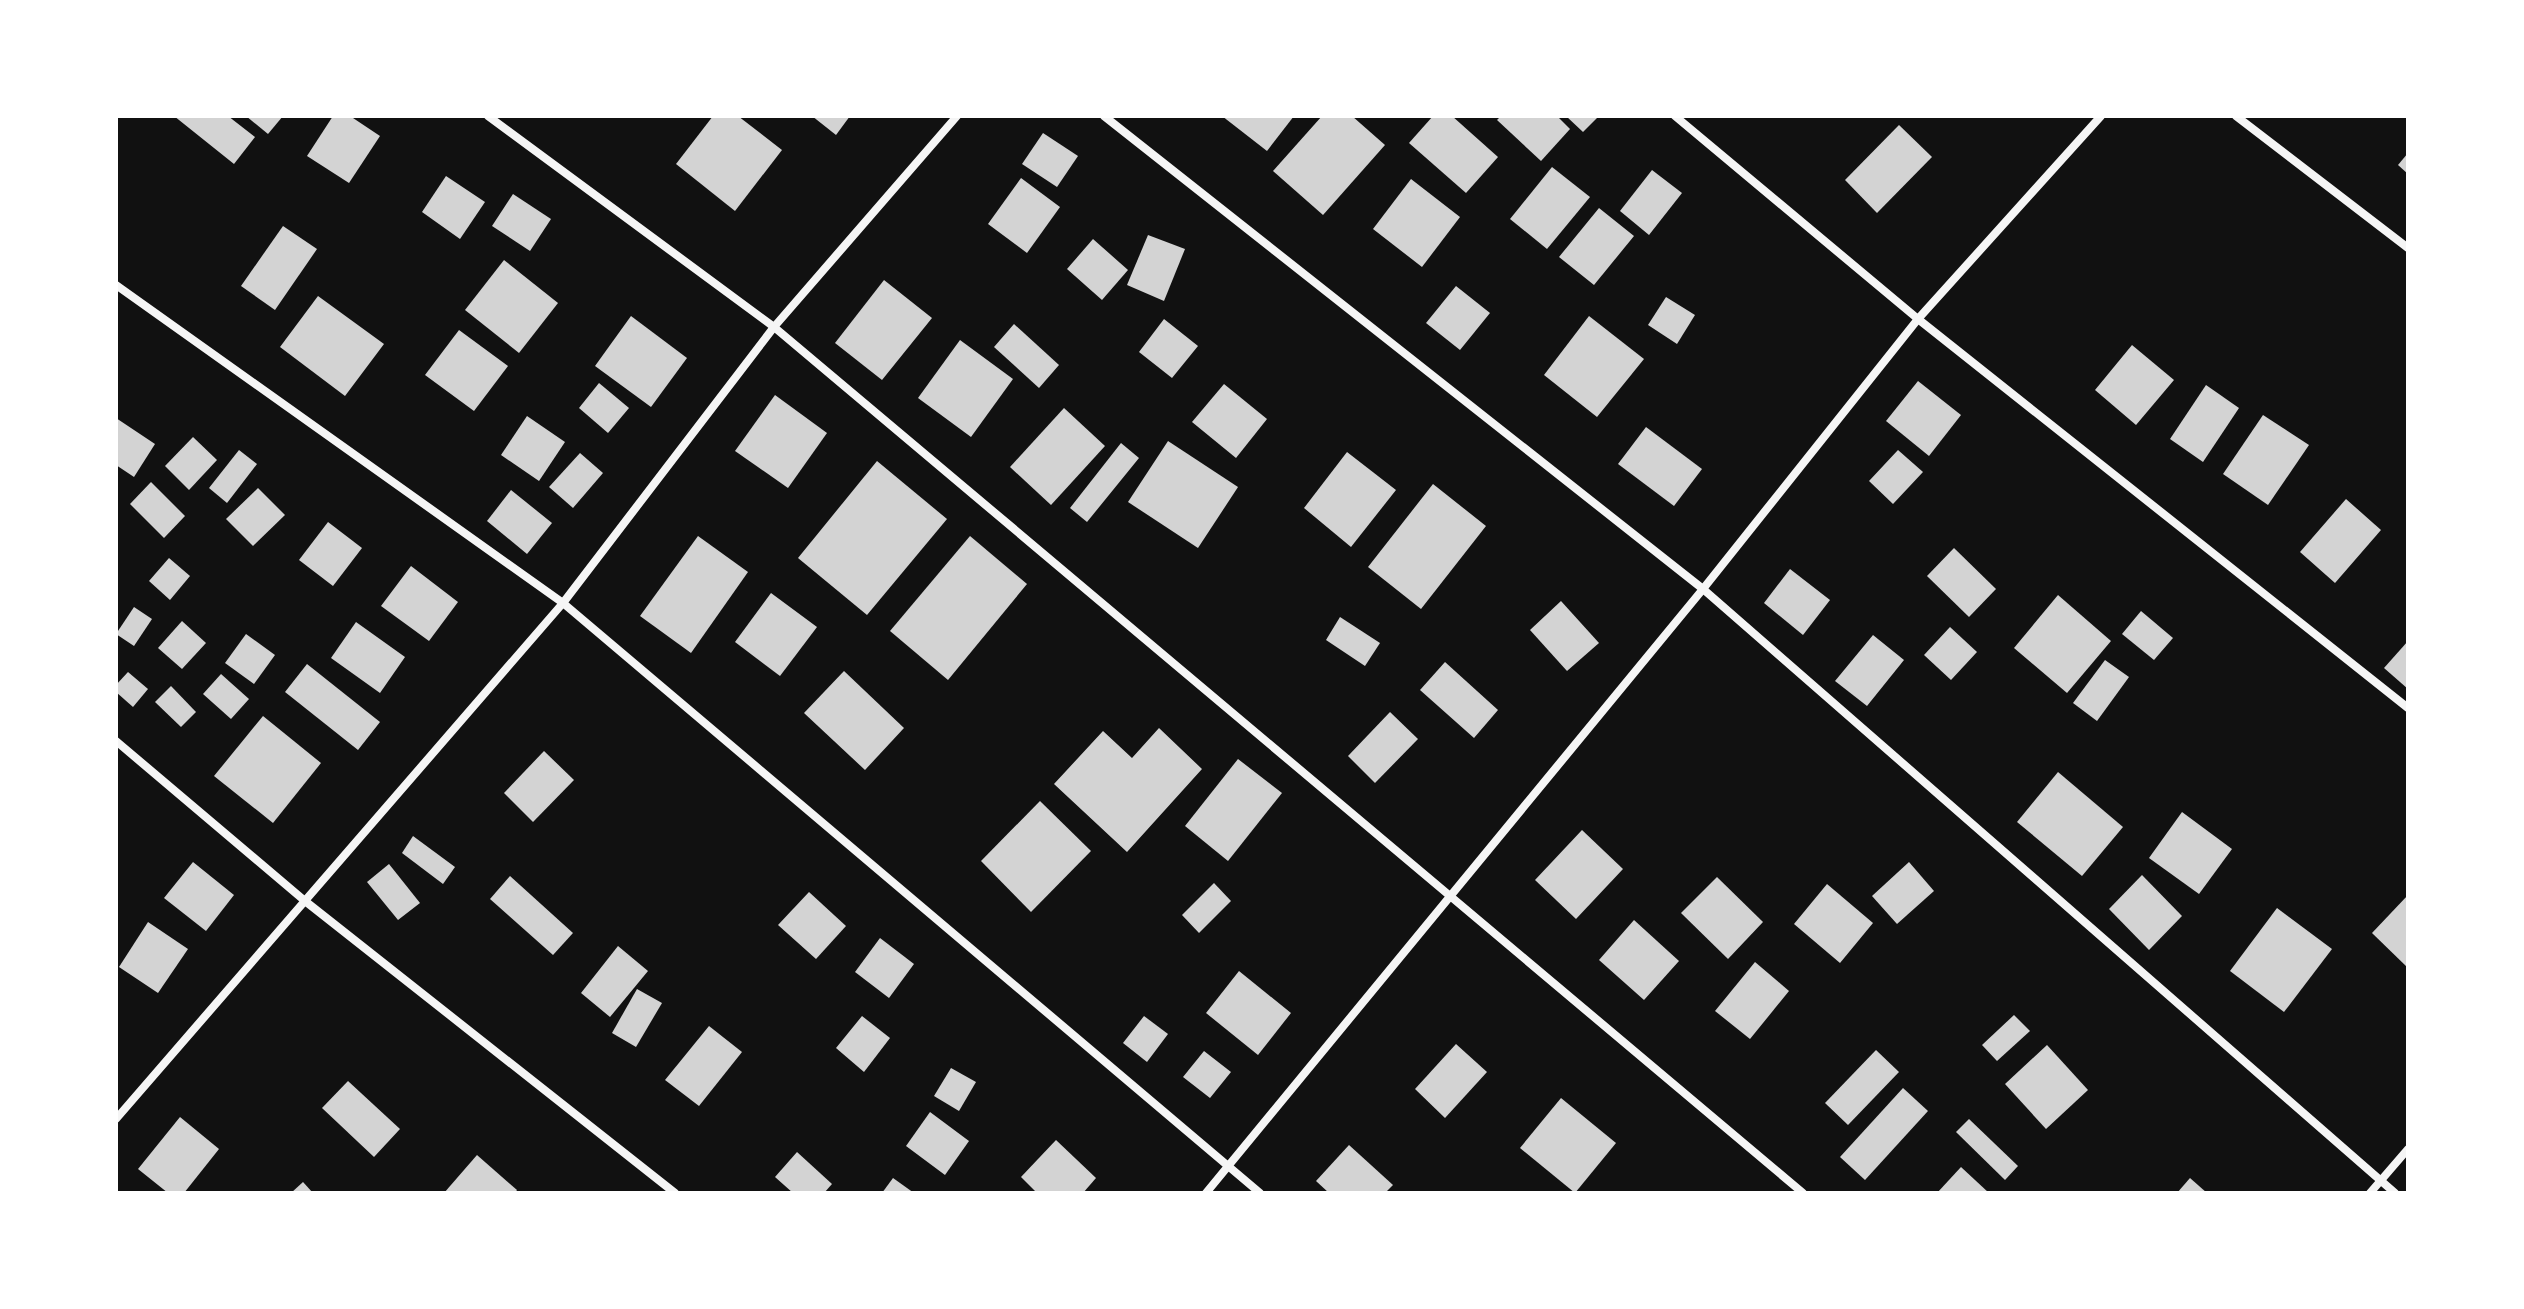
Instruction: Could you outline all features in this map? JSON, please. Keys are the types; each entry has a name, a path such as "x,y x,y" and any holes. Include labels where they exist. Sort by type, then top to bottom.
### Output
{"street":[{"path":"488,116 774,327 1803,1193"},
{"path":"116,1119 563,603 774,327 957,116"},
{"path":"1104,116 1703,589 2395,1193"},
{"path":"1675,116 1918,319 2408,708"},
{"path":"1206,1193 1703,589 1918,319 2101,116"},
{"path":"2236,116 2408,248"},
{"path":"116,285 563,603 1260,1193"},
{"path":"116,741 305,901 675,1193"},
{"path":"2370,1193 2408,1149"}],"building":[{"path":"174,116 228,116 255,137 234,164"},
{"path":"246,116 283,116 268,134"},
{"path":"333,116 350,116 380,136 349,183 307,156"},
{"path":"713,116 738,116 782,150 735,211 676,164"},
{"path":"812,116 850,116 836,135"},
{"path":"1222,116 1294,116 1267,151"},
{"path":"1322,116 1352,116 1385,145 1323,215 1273,171"},
{"path":"1433,116 1452,116 1498,157 1466,193 1409,143"},
{"path":"1501,116 1557,116 1570,129 1541,161 1497,120"},
{"path":"1566,116 1599,116 1583,132"},
{"path":"1899,125 1932,157 1877,213 1845,180"},
{"path":"1043,133 1078,156 1057,187 1022,164"},
{"path":"2408,153 2408,174 2398,165"},
{"path":"1552,167 1590,197 1547,249 1510,219"},
{"path":"1652,170 1682,193 1649,235 1620,211"},
{"path":"446,176 485,202 460,239 422,212"},
{"path":"1021,178 1060,207 1027,253 988,224"},
{"path":"1411,179 1460,217 1422,267 1373,229"},
{"path":"513,194 551,219 530,251 492,226"},
{"path":"1599,208 1634,236 1594,285 1559,257"},
{"path":"283,226 317,249 275,310 241,286"},
{"path":"1148,235 1185,249 1164,301 1127,285"},
{"path":"1093,239 1128,270 1102,300 1067,269"},
{"path":"504,260 558,303 519,353 465,310"},
{"path":"884,280 932,318 882,380 835,343"},
{"path":"1456,286 1490,313 1460,350 1426,323"},
{"path":"318,296 384,344 345,396 280,347"},
{"path":"1666,297 1695,315 1677,344 1648,325"},
{"path":"631,316 687,358 651,407 595,366"},
{"path":"1589,316 1644,359 1597,417 1544,375"},
{"path":"1164,319 1198,346 1172,378 1139,352"},
{"path":"1014,324 1059,365 1039,388 994,347"},
{"path":"459,330 508,366 474,411 425,375"},
{"path":"960,340 1013,379 971,437 918,398"},
{"path":"2132,345 2174,380 2136,425 2095,390"},
{"path":"1918,381 1961,415 1929,456 1886,421"},
{"path":"599,383 629,408 608,433 579,408"},
{"path":"1224,384 1267,419 1236,458 1192,422"},
{"path":"2206,385 2239,408 2203,462 2170,439"},
{"path":"775,395 827,433 788,488 735,451"},
{"path":"1064,408 1105,446 1051,505 1010,467"},
{"path":"2263,415 2309,445 2268,505 2223,474"},
{"path":"527,416 565,442 539,481 501,455"},
{"path":"116,418 155,444 134,477 116,465"},
{"path":"1646,427 1702,469 1674,506 1618,464"},
{"path":"193,437 217,460 189,490 165,466"},
{"path":"1168,441 1238,487 1198,548 1128,502"},
{"path":"1121,443 1139,458 1087,522 1070,508"},
{"path":"239,450 257,464 227,503 209,488"},
{"path":"1898,450 1923,472 1893,504 1869,481"},
{"path":"1347,452 1396,490 1351,547 1304,508"},
{"path":"580,453 603,473 573,508 549,487"},
{"path":"877,461 947,519 867,615 798,558"},
{"path":"151,482 185,516 164,538 130,504"},
{"path":"1433,484 1486,526 1421,609 1368,567"},
{"path":"258,488 285,515 253,546 226,519"},
{"path":"511,490 552,523 527,554 487,521"},
{"path":"2346,499 2381,530 2335,583 2300,552"},
{"path":"328,522 362,548 333,586 299,560"},
{"path":"698,536 748,572 691,653 640,616"},
{"path":"970,536 1027,584 948,680 890,631"},
{"path":"1954,548 1996,589 1969,617 1927,576"},
{"path":"169,558 190,576 170,600 149,581"},
{"path":"411,566 458,602 429,641 381,606"},
{"path":"1790,569 1830,600 1803,635 1764,603"},
{"path":"771,593 817,627 780,676 735,642"},
{"path":"2058,595 2111,641 2067,693 2014,648"},
{"path":"1561,601 1599,643 1567,671 1530,630"},
{"path":"134,607 152,619 134,646 116,634"},
{"path":"2141,611 2173,638 2154,660 2122,634"},
{"path":"1340,617 1380,643 1365,666 1326,640"},
{"path":"182,621 206,643 182,669 158,648"},
{"path":"356,622 405,657 380,693 331,658"},
{"path":"1950,627 1977,652 1951,680 1924,655"},
{"path":"246,634 275,655 254,684 225,663"},
{"path":"1873,635 1904,660 1867,706 1835,681"},
{"path":"2408,641 2408,689 2384,668"},
{"path":"2105,660 2129,677 2097,721 2073,703"},
{"path":"1445,662 1498,710 1474,738 1420,690"},
{"path":"307,664 380,722 358,750 285,692"},
{"path":"844,671 904,728 865,770 804,713"},
{"path":"128,672 148,689 133,707 116,692 116,685"},
{"path":"221,674 249,699 231,719 203,694"},
{"path":"171,686 196,712 181,727 155,702"},
{"path":"1390,712 1418,739 1375,783 1348,756"},
{"path":"263,716 321,763 273,823 214,776"},
{"path":"1159,728 1202,769 1127,852 1054,784 1103,731 1132,758"},
{"path":"544,751 574,780 533,822 504,793"},
{"path":"1238,759 1282,793 1228,861 1185,826"},
{"path":"2058,772 2123,827 2082,876 2017,822"},
{"path":"1040,801 1091,851 1031,912 981,861"},
{"path":"2182,812 2232,849 2199,894 2149,858"},
{"path":"1582,830 1623,869 1576,919 1535,880"},
{"path":"413,836 455,867 443,884 402,853"},
{"path":"193,862 234,895 206,931 164,898"},
{"path":"1909,862 1934,891 1897,924 1872,896"},
{"path":"389,864 420,903 398,920 367,882"},
{"path":"2142,875 2182,916 2149,950 2109,909"},
{"path":"510,876 573,933 553,955 490,899"},
{"path":"1717,877 1763,922 1728,959 1681,913"},
{"path":"1214,883 1231,901 1199,933 1182,915"},
{"path":"1827,884 1873,923 1840,963 1794,924"},
{"path":"809,892 846,926 816,959 778,925"},
{"path":"2408,895 2408,968 2372,933"},
{"path":"2277,908 2332,949 2284,1012 2230,971"},
{"path":"1634,920 1679,961 1644,1000 1599,960"},
{"path":"148,922 188,949 158,993 119,967"},
{"path":"880,938 914,964 889,998 855,972"},
{"path":"618,946 648,971 610,1017 581,993"},
{"path":"1755,962 1789,991 1750,1039 1715,1011"},
{"path":"1239,971 1291,1013 1258,1055 1206,1013"},
{"path":"637,989 662,1003 636,1047 612,1033"},
{"path":"2014,1015 2030,1031 1997,1061 1982,1045"},
{"path":"862,1016 890,1038 864,1072 836,1048"},
{"path":"1144,1016 1168,1034 1147,1062 1123,1043"},
{"path":"709,1026 742,1052 699,1106 665,1080"},
{"path":"1456,1044 1487,1072 1445,1118 1415,1089"},
{"path":"2047,1045 2088,1090 2046,1129 2005,1084"},
{"path":"1876,1050 1899,1072 1848,1125 1825,1103"},
{"path":"1204,1051 1231,1072 1210,1098 1183,1077"},
{"path":"951,1068 976,1082 959,1111 934,1096"},
{"path":"348,1081 400,1129 374,1157 322,1108"},
{"path":"1903,1088 1928,1111 1865,1180 1840,1157"},
{"path":"1561,1098 1616,1143 1575,1193 1520,1148"},
{"path":"930,1112 969,1141 945,1175 906,1146"},
{"path":"180,1117 219,1149 184,1193 168,1193 138,1169"},
{"path":"1969,1119 2018,1166 2005,1180 1956,1132"},
{"path":"1056,1140 1096,1178 1083,1193 1037,1193 1021,1177"},
{"path":"1349,1145 1393,1185 1385,1193 1329,1193 1316,1181"},
{"path":"797,1152 832,1184 824,1193 793,1193 775,1177"},
{"path":"477,1155 517,1190 515,1193 444,1193"},
{"path":"1961,1167 1989,1193 1937,1193"},
{"path":"893,1178 914,1193 882,1193"},
{"path":"2190,1178 2207,1193 2177,1193"},
{"path":"303,1182 313,1193 291,1193"}]}
